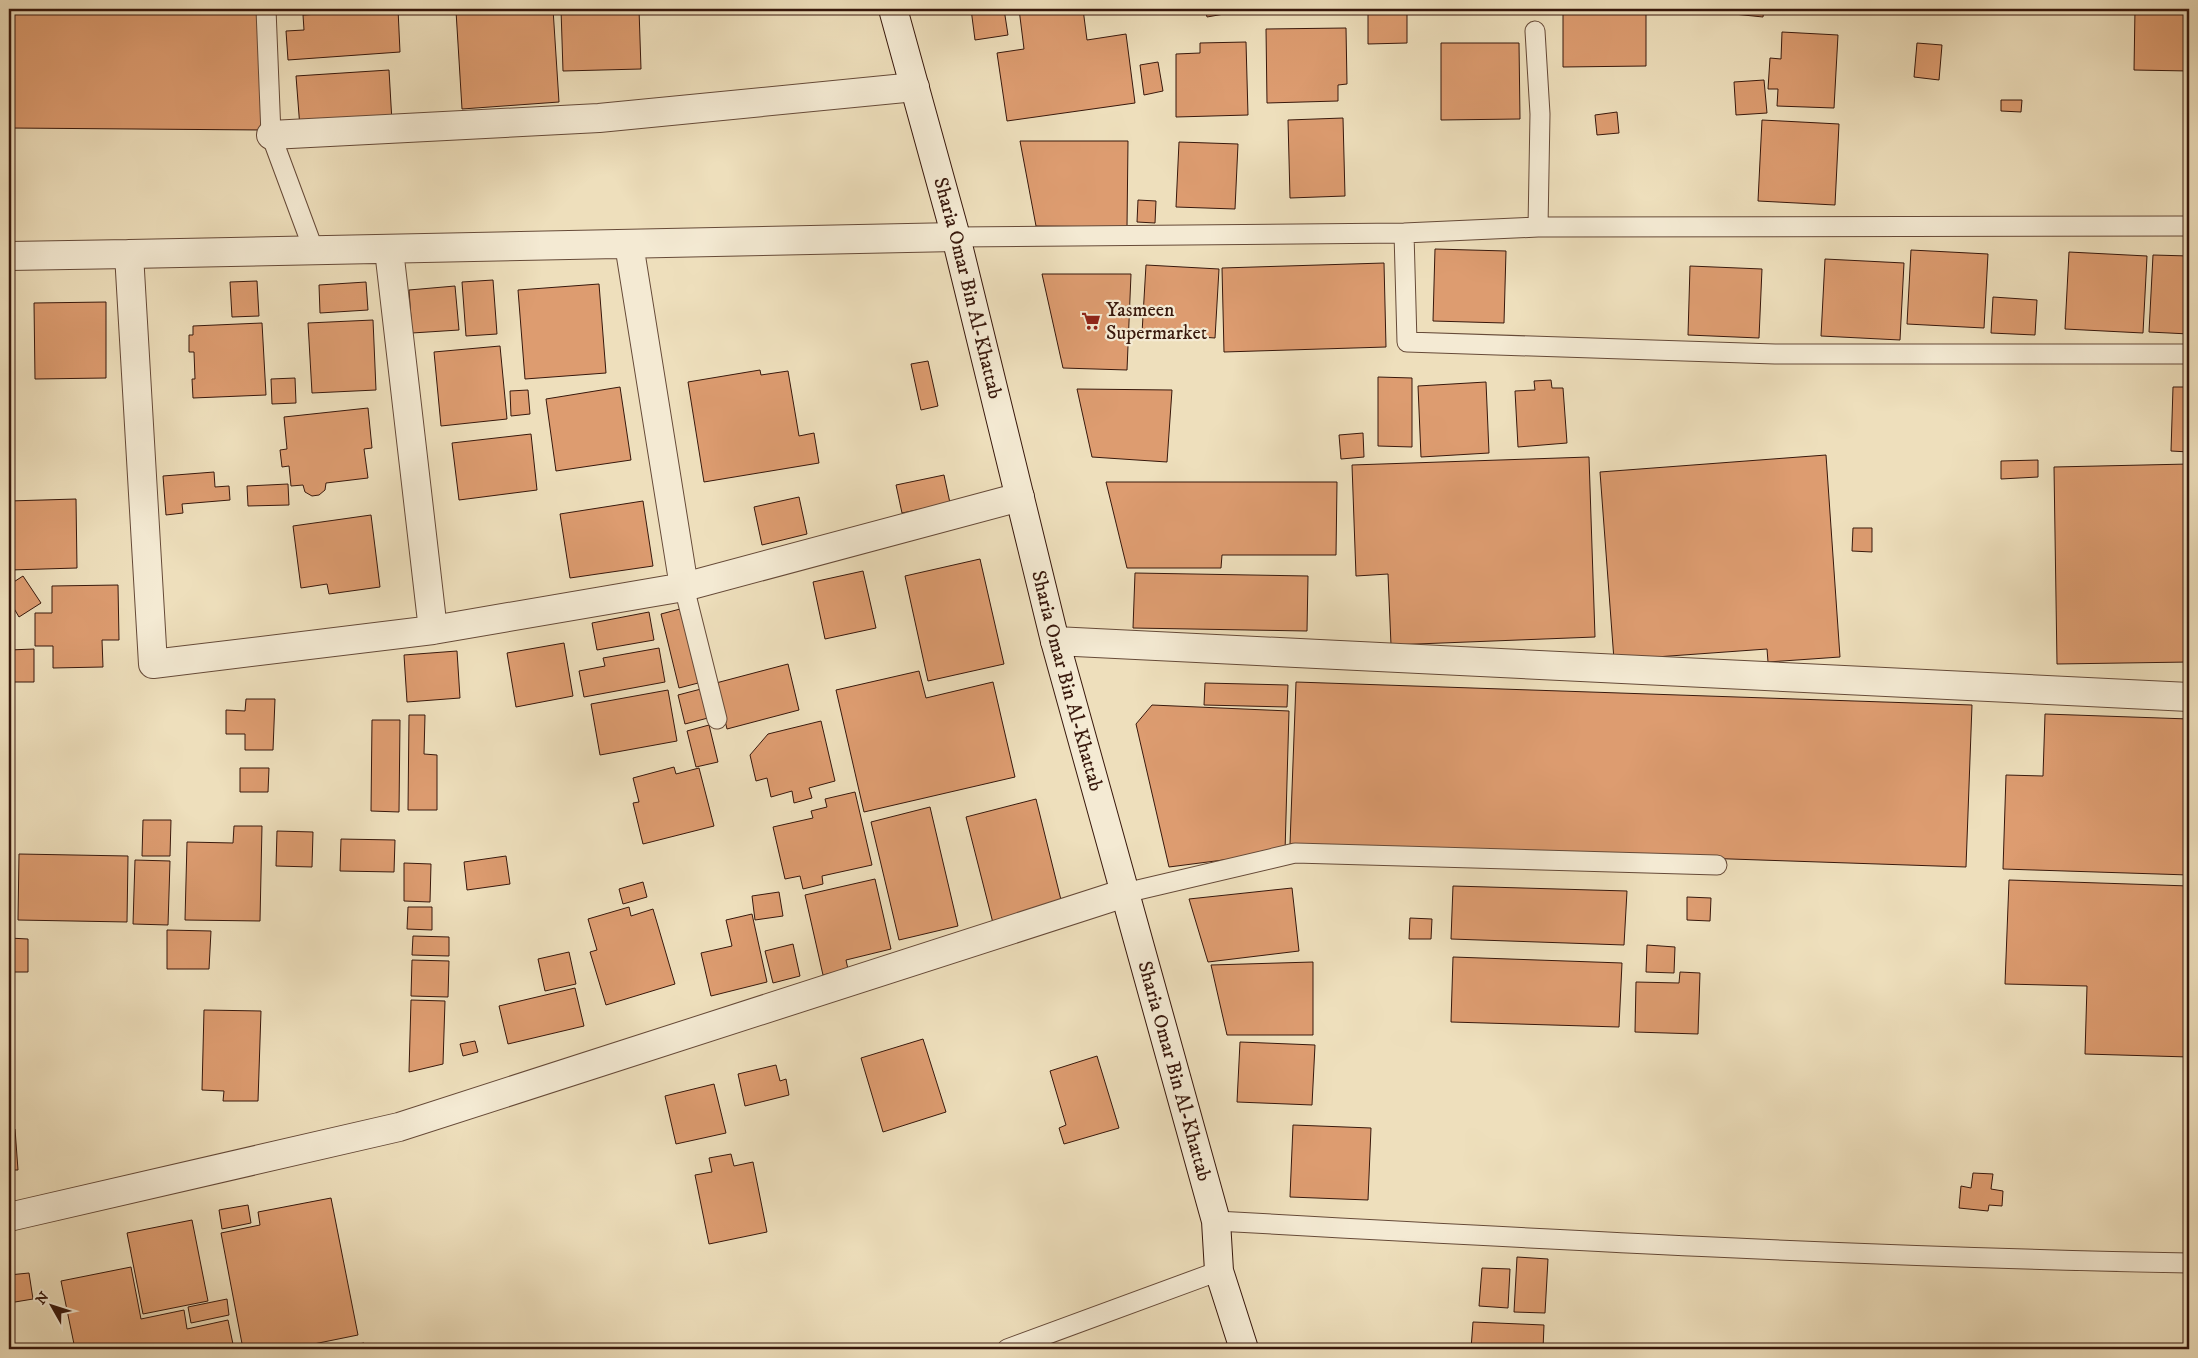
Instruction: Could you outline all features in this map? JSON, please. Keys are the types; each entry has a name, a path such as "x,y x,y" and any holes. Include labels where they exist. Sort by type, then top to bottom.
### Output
{"street":[{"name":"Sharia Omar Bin Al-Khattab","path":"894,9 956,237 1055,641 1216,1221 1219,1271 1244,1349"},
{"path":"271,135 599,118 915,87"},
{"path":"9,256 389,250 956,237"},
{"path":"629,244 684,587"},
{"path":"389,250 433,630"},
{"path":"129,254 153,664 433,630 684,587 1020,497"},
{"path":"1055,641 2189,697"},
{"path":"9,1217 399,1128 1125,893"}],"lane":[{"path":"266,9 271,135 314,251"},
{"path":"1534,31 1540,114 1538,227"},
{"path":"956,237 1404,233 1538,227 2189,226"},
{"path":"1404,233 1407,342 1776,354 2189,354"},
{"path":"684,587 716,718"},
{"path":"1125,893 1295,853 1717,865"},
{"path":"1216,1221 1681,1247 2016,1260 2189,1263"},
{"path":"1007,1349 1219,1271"}],"building":[{"path":"9,9 263,9 262,130 9,128"},
{"path":"398,9 400,52 288,60 286,31 304,30 303,15"},
{"path":"553,9 559,102 462,109 456,11"},
{"path":"561,9 639,9 641,69 563,71"},
{"path":"971,9 1004,9 1008,35 975,40"},
{"path":"1019,9 1083,9 1087,40 1126,34 1135,103 1007,121 997,53 1024,49"},
{"path":"1205,9 1247,9 1247,10 1207,17"},
{"path":"1563,9 1646,9 1646,66 1563,67"},
{"path":"1725,9 1764,9 1763,17 1724,13"},
{"path":"2135,9 2189,9 2189,71 2134,70"},
{"path":"1407,10 1407,43 1368,44 1368,11"},
{"path":"1346,28 1347,84 1338,85 1338,101 1267,103 1266,29"},
{"path":"1782,32 1838,35 1834,108 1777,106 1778,89 1768,89 1770,58 1781,59"},
{"path":"1246,42 1248,115 1176,117 1176,54 1200,53 1200,43"},
{"path":"1441,43 1519,43 1520,119 1441,120"},
{"path":"1917,43 1942,45 1939,80 1914,77"},
{"path":"1158,62 1163,91 1144,95 1140,65"},
{"path":"389,70 392,122 300,128 296,76"},
{"path":"1764,80 1767,113 1736,115 1734,82"},
{"path":"2001,100 2022,100 2021,112 2001,111"},
{"path":"1617,112 1619,133 1597,135 1595,115"},
{"path":"1343,118 1345,196 1290,198 1288,120"},
{"path":"1762,120 1839,124 1835,205 1758,201"},
{"path":"1020,141 1128,141 1127,227 1036,226"},
{"path":"1179,142 1238,144 1235,209 1176,207"},
{"path":"1138,200 1156,201 1155,223 1137,222"},
{"path":"1435,249 1506,251 1504,323 1433,321"},
{"path":"1911,250 1988,254 1984,328 1907,324"},
{"path":"2069,252 2147,256 2143,333 2065,329"},
{"path":"2153,255 2189,256 2189,334 2149,332"},
{"path":"1825,259 1904,263 1900,340 1821,336"},
{"path":"1384,263 1386,347 1224,352 1222,268"},
{"path":"1146,265 1219,269 1215,338 1142,333"},
{"path":"1690,266 1762,269 1759,338 1688,335"},
{"name":"Yasmeen Supermarket","path":"1042,274 1131,274 1127,370 1063,368"},
{"path":"493,280 497,334 466,336 462,282"},
{"path":"257,281 259,316 232,317 230,282"},
{"path":"366,282 368,310 320,313 319,285"},
{"path":"599,284 606,373 525,379 518,290"},
{"path":"455,286 459,330 412,333 409,290"},
{"path":"1993,297 2037,300 2035,335 1991,333"},
{"path":"106,302 106,378 35,379 34,303"},
{"path":"373,320 376,390 312,393 308,323"},
{"path":"262,323 266,395 193,398 192,379 195,379 194,352 189,352 189,335 193,335 193,326"},
{"path":"500,346 507,419 441,426 434,352"},
{"path":"928,361 938,406 921,410 911,364"},
{"path":"760,370 761,375 788,371 799,436 814,433 819,463 704,482 688,382"},
{"path":"1378,377 1412,378 1412,447 1378,446"},
{"path":"295,378 296,403 272,404 271,379"},
{"path":"1551,380 1552,388 1563,388 1567,443 1518,447 1515,391 1535,390 1534,381"},
{"path":"1486,382 1489,453 1421,457 1418,386"},
{"path":"620,387 631,460 556,471 546,399"},
{"path":"2173,387 2189,387 2189,452 2171,451"},
{"path":"1077,389 1172,390 1167,462 1092,457"},
{"path":"528,390 530,414 511,416 510,391"},
{"path":"368,408 372,448 364,449 368,478 326,483 325,490 319,495 312,496 305,492 303,485 291,486 289,466 282,467 280,450 287,449 284,417"},
{"path":"1363,433 1364,457 1341,459 1339,435"},
{"path":"531,434 537,490 459,500 452,443"},
{"path":"1826,455 1840,657 1768,662 1767,649 1614,660 1600,472"},
{"path":"1589,457 1595,637 1391,645 1388,574 1356,576 1352,465"},
{"path":"2038,460 2038,477 2001,479 2001,461"},
{"path":"2189,464 2189,662 2057,664 2054,467"},
{"path":"214,472 215,487 229,486 230,500 182,504 183,513 166,515 163,476"},
{"path":"944,475 950,503 902,513 896,485"},
{"path":"1106,482 1337,482 1336,555 1222,555 1221,568 1127,568"},
{"path":"288,484 289,505 248,506 247,486"},
{"path":"799,497 807,534 762,545 754,507"},
{"path":"76,499 77,568 10,570 9,501"},
{"path":"643,501 653,566 570,578 560,514"},
{"path":"371,515 380,587 329,594 327,584 301,588 293,526"},
{"path":"1853,528 1872,528 1872,552 1852,551"},
{"path":"980,559 1004,664 928,681 905,576"},
{"path":"863,571 876,628 825,639 813,582"},
{"path":"1135,573 1308,576 1307,631 1133,628"},
{"path":"23,576 41,603 19,617 9,600 9,585"},
{"path":"118,585 119,640 102,640 103,667 53,668 53,646 35,646 35,613 52,613 52,586"},
{"path":"684,608 702,682 679,688 661,614"},
{"path":"649,612 654,640 597,650 592,623"},
{"path":"564,643 573,696 516,707 507,653"},
{"path":"659,648 665,682 584,697 579,671 605,666 603,658"},
{"path":"34,649 34,682 9,682 9,650"},
{"path":"457,651 460,698 407,702 404,655"},
{"path":"788,664 799,710 727,729 716,683"},
{"path":"919,671 926,698 993,682 1015,777 864,812 836,690"},
{"path":"1296,682 1972,705 1966,867 1290,844"},
{"path":"1205,683 1288,685 1287,707 1204,705"},
{"path":"701,689 708,718 685,724 678,695"},
{"path":"668,690 677,741 600,755 591,704"},
{"path":"246,699 275,699 273,750 245,750 245,734 226,734 226,710 245,711"},
{"path":"1152,705 1289,711 1285,852 1169,867 1136,724"},
{"path":"2045,714 2189,719 2189,875 2003,869 2006,775 2043,776"},
{"path":"409,715 425,715 424,754 437,755 437,810 408,810"},
{"path":"372,720 400,720 399,812 371,811"},
{"path":"821,721 835,781 809,788 812,798 794,803 792,791 771,797 767,778 756,781 750,755 768,734"},
{"path":"709,725 718,762 696,767 687,731"},
{"path":"674,767 676,774 699,768 714,826 643,844 633,803 639,802 633,778"},
{"path":"240,768 269,768 268,792 240,792"},
{"path":"855,792 872,865 822,876 823,884 803,889 800,876 785,879 773,827 813,818 811,811 827,807 825,799"},
{"path":"1036,799 1063,908 994,927 966,817"},
{"path":"930,807 958,926 899,940 871,822"},
{"path":"143,820 171,820 170,856 142,856"},
{"path":"234,826 262,826 260,921 185,920 187,842 233,843"},
{"path":"277,831 313,832 312,867 276,866"},
{"path":"341,839 395,840 394,872 340,871"},
{"path":"19,854 128,856 127,922 18,920"},
{"path":"506,856 510,884 467,890 464,862"},
{"path":"135,860 170,861 168,925 133,924"},
{"path":"404,863 431,864 430,902 404,901"},
{"path":"875,879 891,949 846,960 848,969 823,975 805,895"},
{"path":"2009,880 2189,886 2189,1057 2085,1054 2087,986 2005,984"},
{"path":"643,882 647,897 623,904 619,889"},
{"path":"1453,886 1627,891 1624,945 1451,939"},
{"path":"1292,888 1299,951 1208,962 1189,899"},
{"path":"779,892 783,916 755,920 752,896"},
{"path":"1687,897 1711,898 1710,921 1687,920"},
{"path":"408,907 432,907 432,930 407,929"},
{"path":"629,907 631,916 653,909 675,984 606,1005 590,952 597,950 588,919"},
{"path":"752,914 767,982 711,996 701,953 732,946 726,920"},
{"path":"1410,918 1432,919 1431,939 1409,939"},
{"path":"167,930 211,931 209,969 167,969"},
{"path":"413,936 449,937 449,956 412,955"},
{"path":"9,938 28,939 28,972 9,972"},
{"path":"793,944 800,976 773,983 765,951"},
{"path":"1647,945 1675,947 1674,973 1646,972"},
{"path":"569,952 576,984 545,991 538,959"},
{"path":"1453,957 1622,963 1619,1027 1451,1022"},
{"path":"412,960 449,961 448,997 411,996"},
{"path":"1313,962 1313,1035 1227,1035 1211,965"},
{"path":"1680,972 1700,973 1698,1034 1635,1032 1636,982 1679,983"},
{"path":"575,988 584,1026 508,1044 499,1006"},
{"path":"411,1000 445,1001 443,1064 409,1072"},
{"path":"204,1010 261,1011 258,1101 223,1101 224,1091 202,1090"},
{"path":"923,1039 946,1112 883,1132 861,1058"},
{"path":"475,1041 478,1052 463,1056 460,1044"},
{"path":"1240,1042 1315,1045 1312,1105 1237,1102"},
{"path":"1097,1056 1119,1128 1064,1144 1059,1128 1066,1125 1050,1071"},
{"path":"776,1065 780,1081 786,1079 789,1095 745,1106 738,1074"},
{"path":"714,1084 726,1133 676,1144 665,1096"},
{"path":"1293,1125 1371,1128 1368,1200 1290,1197"},
{"path":"9,1129 15,1129 18,1170 9,1170"},
{"path":"731,1154 734,1166 753,1162 767,1232 709,1244 695,1175 712,1172 709,1158"},
{"path":"1973,1173 1993,1174 1991,1189 2003,1191 2002,1206 1989,1205 1988,1211 1959,1208 1961,1186 1971,1188"},
{"path":"331,1198 358,1335 289,1349 243,1349 221,1233 260,1225 258,1212"},
{"path":"248,1205 251,1223 222,1229 219,1210"},
{"path":"192,1220 208,1301 143,1314 127,1233"},
{"path":"1517,1257 1548,1259 1545,1313 1514,1312"},
{"path":"131,1267 141,1319 184,1310 187,1329 228,1320 234,1349 75,1349 61,1281"},
{"path":"1482,1268 1510,1269 1508,1308 1479,1306"},
{"path":"29,1273 33,1299 9,1303 9,1275"},
{"path":"227,1299 229,1315 191,1323 188,1307"},
{"path":"1473,1322 1544,1325 1543,1349 1471,1349"},
{"path":"364,1343 365,1349 329,1349"}],"place":[{"name":"Yasmeen Supermarket","path":"1091,321"}]}
